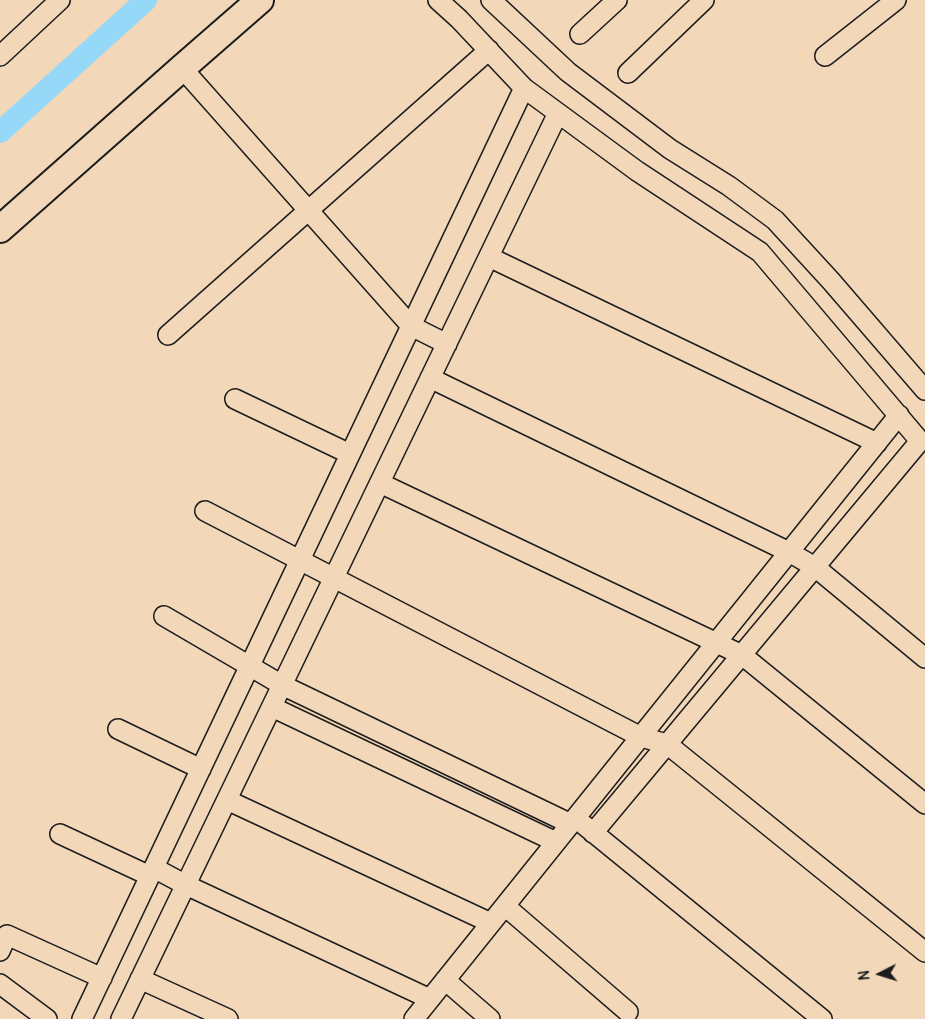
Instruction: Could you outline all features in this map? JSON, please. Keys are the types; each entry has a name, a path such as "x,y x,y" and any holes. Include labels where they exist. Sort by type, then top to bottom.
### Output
{"main road":[{"path":"0,229 260,0"}],"street":[{"path":"0,56 60,0"},
{"path":"438,0 459,19 524,88 637,171 760,252 920,441 593,833"},
{"path":"491,0 568,72 670,149 729,186 775,220 925,390"},
{"path":"580,34 617,0"},
{"path":"628,73 704,0"},
{"path":"825,56 884,4"},
{"path":"168,335 488,50"},
{"path":"182,68 411,326 447,344"},
{"path":"82,1019 524,88"},
{"path":"121,1019 558,113"},
{"path":"489,257 877,442"},
{"path":"430,378 789,552 815,567 925,658"},
{"path":"235,399 350,454"},
{"path":"414,1019 899,415"},
{"path":"380,483 742,654 925,804"},
{"path":"205,511 641,737 667,744 925,952"},
{"path":"164,616 282,685 574,821 593,833 822,1019"},
{"path":"272,707 556,842"},
{"path":"118,729 200,770"},
{"path":"227,800 491,923"},
{"path":"60,834 186,885 430,999"},
{"path":"505,906 628,1012"},
{"path":"0,951 7,935 102,978"},
{"path":"140,979 228,1019"},
{"path":"445,980 490,1019"},
{"path":"0,984 47,1019"}],"waterway":[{"path":"0,132 146,0"}]}
